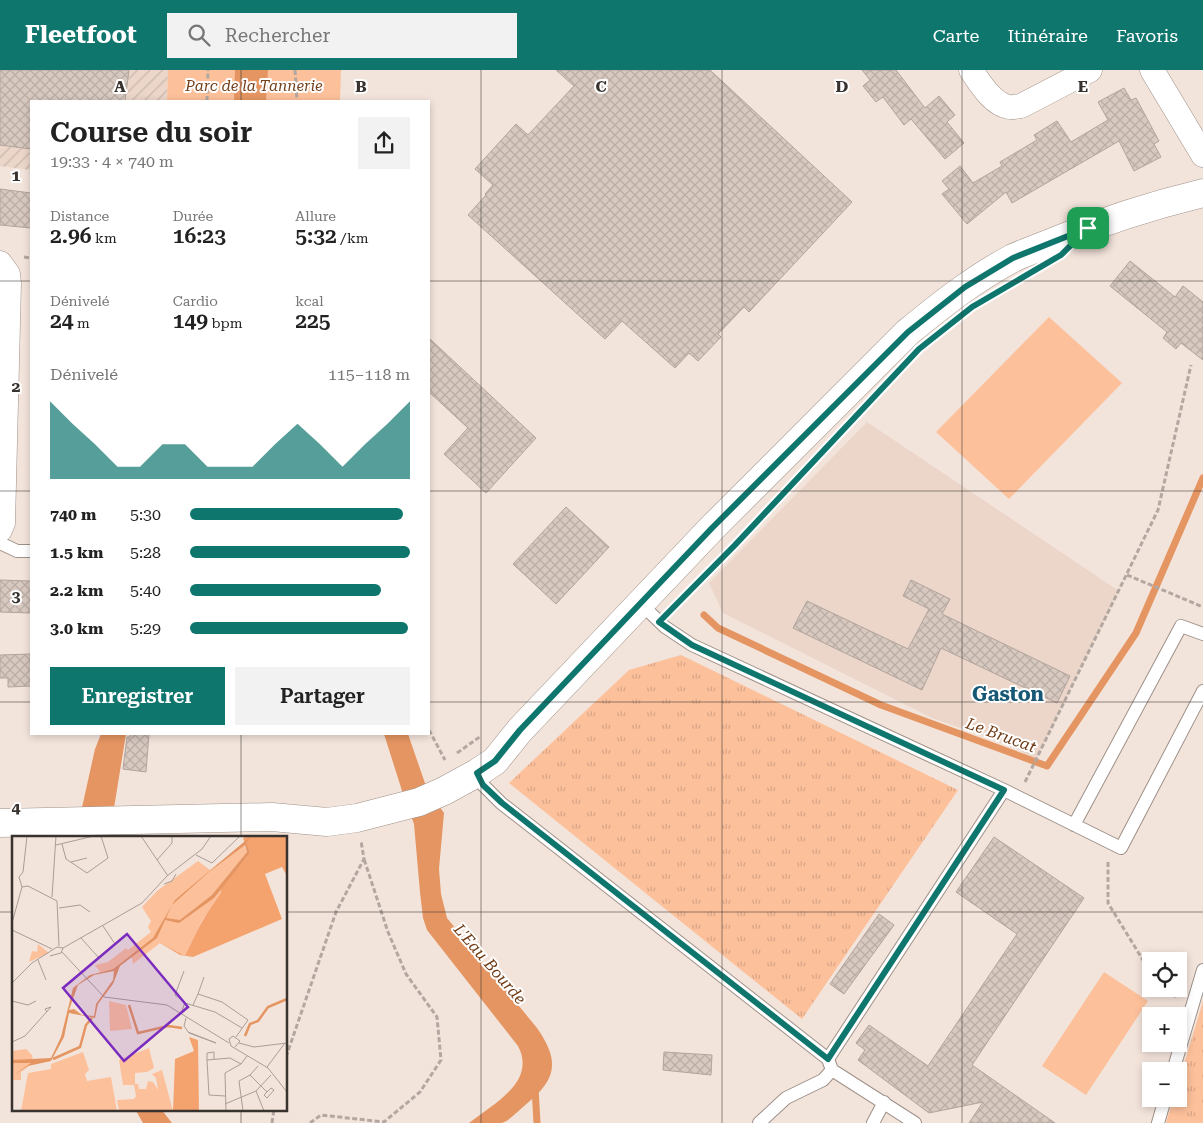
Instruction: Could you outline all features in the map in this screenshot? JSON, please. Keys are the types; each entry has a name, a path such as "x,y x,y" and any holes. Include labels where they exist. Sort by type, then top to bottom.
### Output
{"street":[{"path":"971,70 987,92 998,102 1009,107 1021,106 1090,70"},
{"path":"1152,70 1203,155"},
{"path":"443,776 477,773 495,761 520,730 733,508 908,332 965,287 1013,258 1088,228 1178,199 1203,193"},
{"path":"0,263 8,274 9,282 3,523 0,530"},
{"path":"0,823 272,817 327,822 357,818 387,804 419,802 443,776 520,730"}],"lane":[{"path":"0,543 17,550 30,551"},
{"path":"641,604 665,627 692,645 1004,790 1121,848 1203,691"},
{"path":"1074,825 1181,626 1203,634"},
{"path":"477,773 483,785 502,803 830,1064 915,1123"},
{"path":"759,1123 786,1098 823,1080 830,1064 1004,790"},
{"path":"1176,1062 1203,970"},
{"path":"874,1123 884,1102"},
{"path":"1158,1123 1163,1107"}],"path":[{"path":"207,100 208,70"},
{"path":"296,70 297,100"},
{"path":"1018,797 1158,510 1192,365"},
{"path":"701,580 755,524"},
{"path":"1127,574 1203,607"},
{"path":"430,733 443,776"},
{"path":"310,1123 322,1115 384,1122 420,1092 441,1060 437,1017 406,974 388,932 364,859 360,832"},
{"path":"1111,843 1108,864 1108,903 1142,958"},
{"path":"288,1051 336,912 364,859"},
{"path":"272,1123 274,1110"}],"shaded area":[{"path":"0,70 168,70 167,100 30,100 30,170 0,166"},
{"path":"235,70 268,70 266,100 234,100"},
{"path":"867,422 1119,591 1039,754 1034,760 1012,746 932,718 723,613 709,583"},
{"path":"101,735 126,735 113,814 113,836 82,836 81,812 95,749"},
{"path":"384,735 408,735 427,789 444,813 439,869 441,894 447,918 537,1028 550,1052 551,1071 542,1089 534,1098 501,1123 469,1123 510,1091 522,1071 522,1059 518,1046 427,930 423,918 414,824"},
{"path":"136,1110 162,1110 172,1123 143,1123"}],"green space":[{"name":"Parc de la Tannerie","path":"168,70 341,70 340,100 167,100"},
{"path":"1049,317 1122,383 1009,499 936,432"},
{"path":"681,655 958,790 802,1019 509,783 629,670"},
{"path":"1104,972 1148,1001 1142,1007 1142,1010 1086,1095 1042,1066"},
{"path":"1203,1001 1203,1123 1166,1123 1171,1107 1187,1107 1187,1062 1185,1062"}],"building":[{"path":"0,70 129,70 125,100 30,100 30,149 0,145"},
{"path":"556,70 710,70 852,202 749,312 744,307 718,334 721,337 698,361 689,353 675,368 622,321 605,339 468,215 493,185 475,169 516,124 528,135 574,86"},
{"path":"862,70 896,70 925,108 939,96 955,115 947,122 964,143 945,159 911,119 904,125 883,97 876,102 863,86 870,80"},
{"path":"1124,88 1131,100 1136,98 1159,141 1154,144 1161,157 1134,171 1119,141 1012,203 1006,192 967,224 942,194 949,189 942,181 960,166 973,183 1002,166 1000,162 1037,140 1034,135 1057,121 1071,142 1108,120 1098,102"},
{"path":"0,189 30,193 30,228 0,225"},
{"path":"1130,261 1175,297 1183,286 1203,302 1203,360 1181,343 1176,349 1163,338 1167,332 1110,286"},
{"path":"430,339 536,438 486,493 444,454 468,428 430,393"},
{"path":"566,507 609,547 556,604 513,564"},
{"path":"0,580 30,581 30,613 0,612"},
{"path":"911,580 950,599 942,614 1070,676 1057,703 941,648 922,690 793,628 807,601 908,649 929,609 903,596"},
{"path":"30,654 30,686 8,687 8,678 0,678 0,655"},
{"path":"130,735 149,735 146,772 123,769 127,737 130,737"},
{"path":"994,837 1084,898 972,1065 1055,1123 969,1123 983,1102 929,1113 858,1060 865,1050 856,1043 869,1025 928,1066 1017,934 956,892"},
{"path":"879,914 894,925 844,994 830,984"},
{"path":"664,1052 712,1055 711,1075 663,1070"}],"waterway":[{"name":"Le Brucat","path":"704,615 718,628 881,705 1047,766 1136,633 1203,478"},
{"name":"L'Eau Bourde","path":"535,1088 537,1123"}],"district":[{"name":"Gaston","path":"1008,694"}],"route":[{"path":"1088,228 1061,255 972,307 919,349 735,545 659,622 692,645 1004,790 828,1059 502,803 483,785 477,773 495,761 520,730 712,528 908,332 965,287 1013,258 1088,228"}]}
